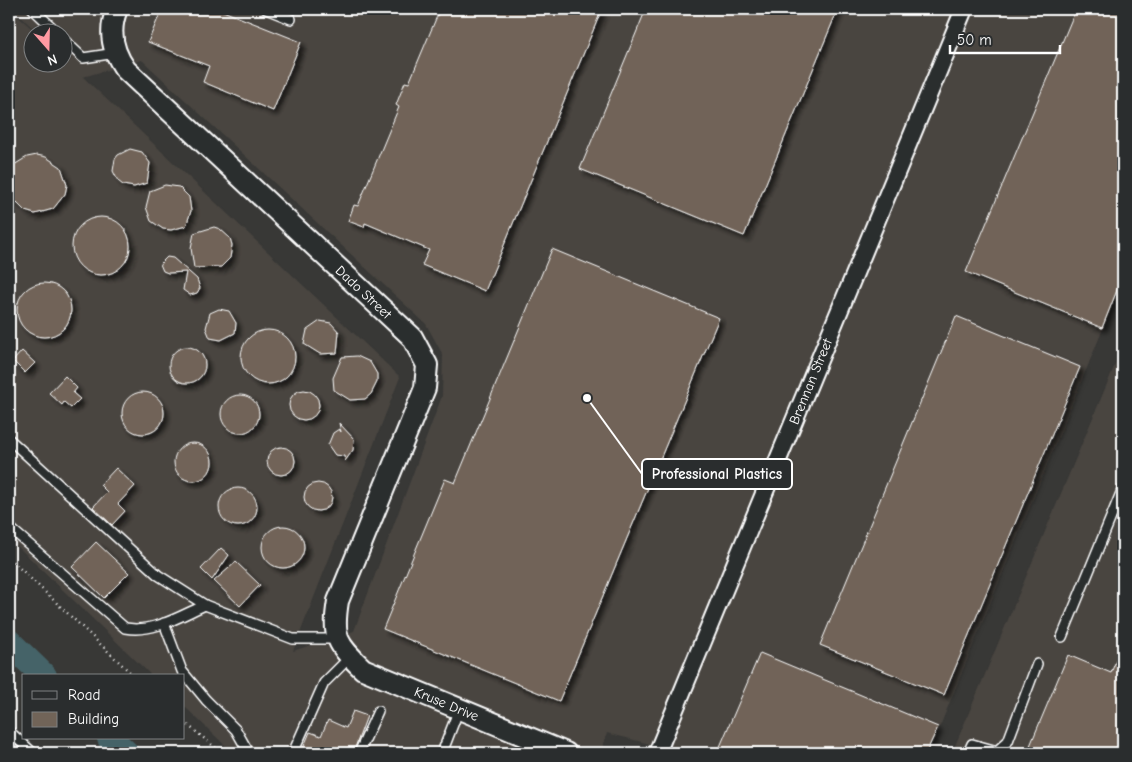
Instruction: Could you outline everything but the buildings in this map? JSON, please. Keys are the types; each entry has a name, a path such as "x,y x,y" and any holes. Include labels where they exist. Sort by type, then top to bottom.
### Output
{"street":[{"name":"Dado Street","path":"117,9 111,26 116,53 126,70 412,337 427,365 425,388 338,601 334,624 338,639"},
{"name":"Brennan Street","path":"657,753 964,9"},
{"name":"Kruse Drive","path":"338,639 342,648 363,669 566,753"}],"lane":[{"path":"33,9 47,22"},
{"path":"266,9 291,19"},
{"path":"72,47 84,58 116,53"},
{"path":"9,439 158,575 205,605 293,639 338,639"},
{"path":"1062,637 1123,488"},
{"path":"9,528 126,628 137,630 164,623 205,605"},
{"path":"164,623 184,674"},
{"path":"293,753 324,683 350,657"},
{"path":"968,753 972,744 997,751 1008,741 1037,664"},
{"path":"185,675 206,700 236,730 248,753"},
{"path":"442,753 459,709"},
{"path":"359,753 378,711"},
{"path":"9,731 33,753"}],"path":[{"path":"9,558 132,674"},
{"path":"185,723 222,753"}],"shaded area":[{"path":"9,9 24,22 22,22 22,72 72,72 72,22 27,22 13,9 1123,9 1123,280 929,753 685,753 607,733 601,753 233,753 185,707 185,674 150,674 9,538","holes":["142,60 426,324 443,355 442,396 354,631 293,651 400,377 83,77"]},
{"path":"1123,346 1123,753 952,753"}],"waterway":[{"path":"9,642 42,674"},
{"path":"112,740 126,753"}],"place":[{"name":"Professional Plastics","path":"587,398"}]}
